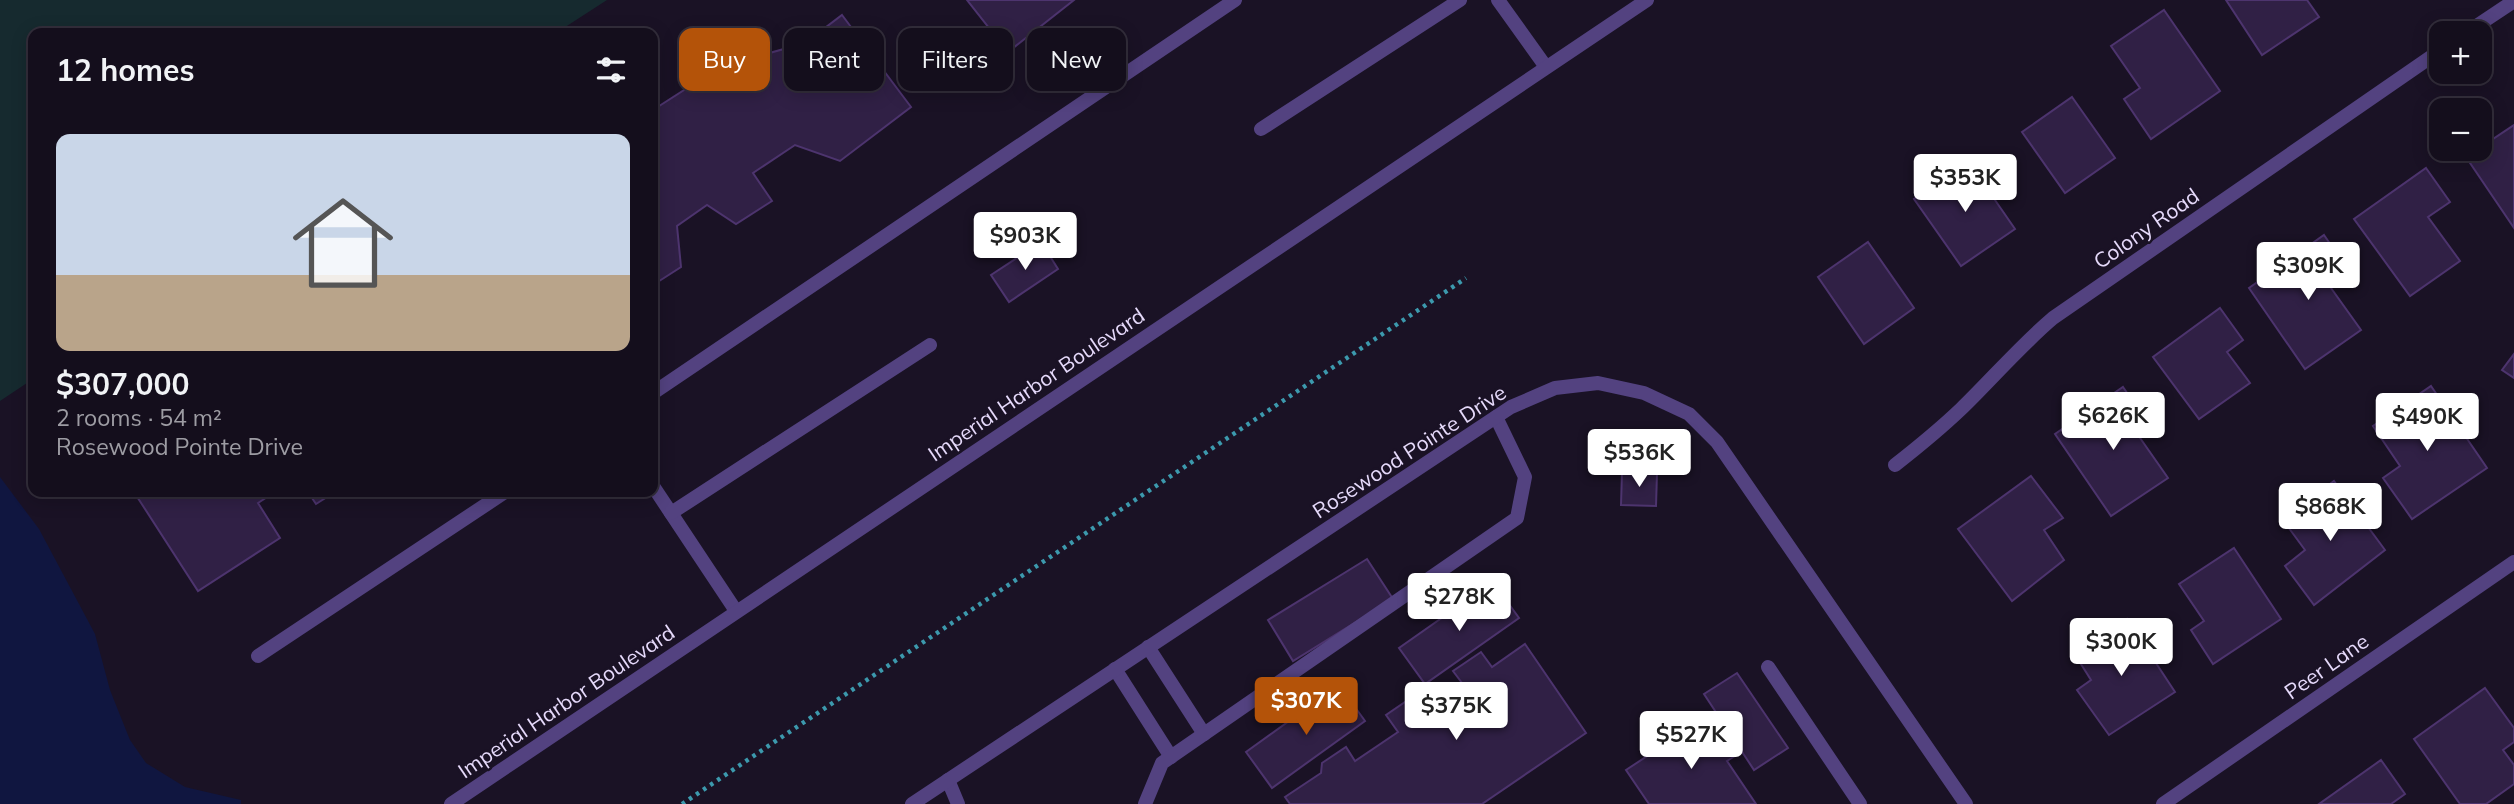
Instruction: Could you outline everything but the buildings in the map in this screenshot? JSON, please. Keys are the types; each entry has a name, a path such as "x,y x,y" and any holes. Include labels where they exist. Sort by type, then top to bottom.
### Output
{"street":[{"path":"658,390 1235,0"},
{"path":"1261,129 1460,0"},
{"path":"1498,0 1546,68"},
{"name":"Imperial Harbor Boulevard","path":"451,804 1647,0"},
{"path":"2484,21 2514,1"},
{"name":"Colony Road","path":"1895,465 1938,430 2019,347 2053,318 2429,58"},
{"path":"671,513 930,345"},
{"name":"Rosewood Pointe Drive","path":"912,804 1511,407 1555,388 1598,383 1644,393 1689,414 1717,442 1966,804"},
{"path":"1145,804 1162,763 1517,518 1525,477 1496,417"},
{"path":"658,494 736,611"},
{"path":"258,656 497,497"},
{"name":"Peer Lane","path":"2163,804 2514,562"},
{"path":"1148,648 1204,734"},
{"path":"1768,667 1860,804"},
{"path":"1115,669 1171,757"},
{"path":"948,780 958,804"}],"path":[{"path":"682,804 1466,278"}],"green space":[{"path":"0,0 607,0 564,28 28,28 28,382 0,401"}],"shaded area":[{"path":"0,477 39,529 95,634 110,690 130,740 146,763 185,787 241,800 241,804 0,804"}]}
